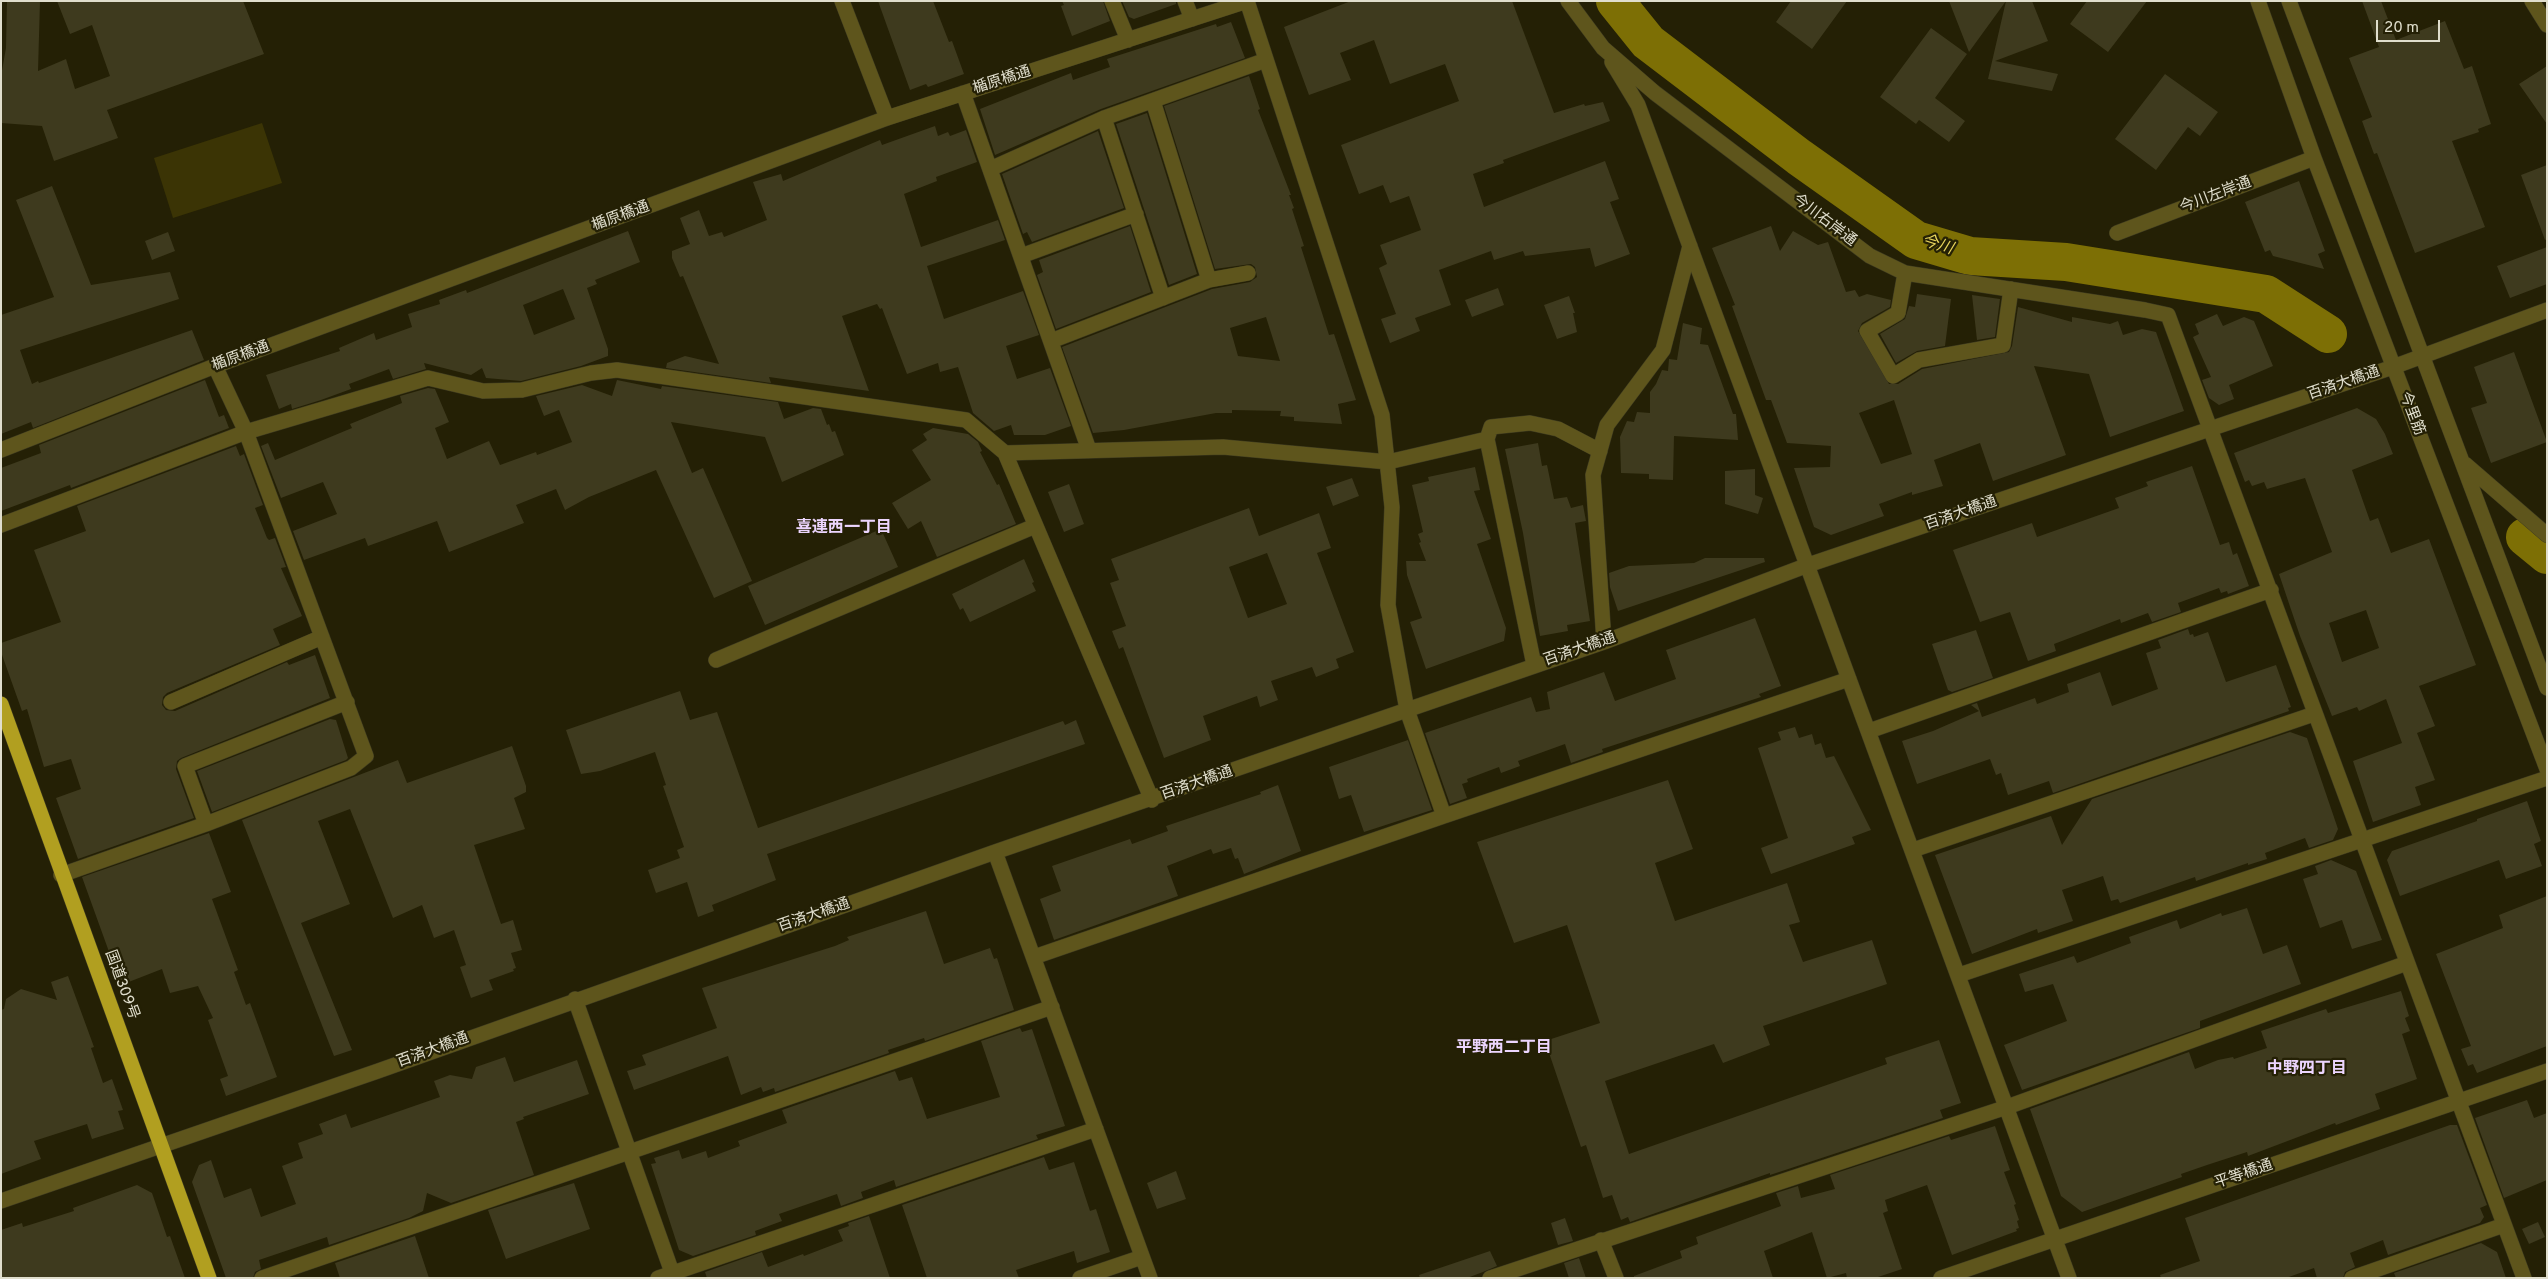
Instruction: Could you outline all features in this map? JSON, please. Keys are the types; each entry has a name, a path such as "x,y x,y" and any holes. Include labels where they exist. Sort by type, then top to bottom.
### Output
{"highway":[{"name":"国道309号","path":"1,704 209,1278"}],"street":[{"path":"842,1 887,118"},
{"path":"1112,1 1128,40"},
{"path":"1185,1 1192,19"},
{"path":"1247,1 1382,414 1392,507 1388,606 1406,710 1444,816"},
{"name":"楯原橋通","path":"1,450 215,366 887,118 1247,1"},
{"name":"今川右岸通","path":"1568,1 1603,48 1655,93 1870,256 1905,273 2168,315 2209,430"},
{"name":"今里筋","path":"2258,1 2314,158 2547,769"},
{"path":"2289,1 2547,688"},
{"path":"2532,1 2547,25"},
{"path":"1603,48 1638,106 2069,1278"},
{"path":"990,169 1104,118 1266,60"},
{"path":"963,93 1089,450"},
{"path":"1153,101 1209,280"},
{"path":"1104,118 1163,298"},
{"name":"今川左岸通","path":"2117,233 2314,158"},
{"path":"1021,256 1136,214"},
{"path":"1604,642 1593,475 1606,425 1663,350 1690,246"},
{"path":"1051,341 1209,280 1248,273"},
{"path":"1905,273 1898,313 1867,331 1893,376 1919,360 2002,345 2011,289"},
{"path":"2423,356 2547,310"},
{"name":"百済大橋通","path":"1,1201 995,852 1152,800 1604,642 1808,565 2423,356"},
{"path":"62,875 206,824 351,768 366,756 246,432 215,366"},
{"path":"1,525 246,432 428,378 483,391 522,390 591,373 617,370 966,420 1005,453 1152,800"},
{"path":"1534,666 1486,439 1491,427 1530,423 1558,429 1600,451"},
{"path":"2209,430 2271,590 2314,714 2524,1278"},
{"path":"1005,453 1223,447 1388,462 1486,439"},
{"path":"2463,462 2547,535"},
{"path":"716,660 1035,526"},
{"path":"1869,731 2271,590"},
{"path":"171,702 322,637"},
{"path":"1034,958 1444,816 1849,679"},
{"path":"206,824 185,766 346,702"},
{"path":"1913,850 2314,714"},
{"path":"1959,975 2547,778"},
{"path":"995,852 1150,1278"},
{"path":"1490,1278 2007,1107 2407,963"},
{"path":"575,1000 673,1275"},
{"path":"262,1278 1052,1007"},
{"name":"平等橋通","path":"1941,1278 2547,1071"},
{"path":"658,1278 673,1275 1096,1129"},
{"path":"2352,1278 2504,1225"},
{"path":"1601,1240 1616,1278"},
{"path":"1080,1278 1142,1257"}],"shaded area":[{"path":"262,123 282,183 173,218 154,158"}],"building":[{"path":"7,1 40,1 38,71 66,59 75,89 110,76 92,25 70,34 57,1 243,1 264,54 107,110 118,138 54,161 42,126 1,123 1,76 6,48"},
{"path":"878,1 933,1 949,42 952,41 964,74 928,87 926,84 910,90"},
{"path":"1062,1 1103,1 1110,21 1072,36 1061,6 1064,5"},
{"path":"1122,1 1176,1 1176,4 1134,19 1129,17"},
{"path":"1351,1 1512,1 1554,113 1584,104 1585,106 1603,102 1610,121 1503,160 1504,163 1473,174 1484,207 1605,161 1619,199 1610,202 1630,254 1595,267 1590,248 1525,256 1523,251 1494,260 1491,251 1439,270 1451,305 1415,318 1420,331 1390,343 1381,319 1396,314 1379,268 1387,264 1380,245 1421,230 1409,196 1390,203 1383,185 1359,194 1341,145 1459,101 1445,64 1390,84 1374,40 1340,53 1351,80 1309,95 1284,27"},
{"path":"1791,1 1847,1 1812,49 1776,22"},
{"path":"1949,1 2006,1 1969,52"},
{"path":"2006,1 2032,1 2048,41 1995,61 2058,74 2052,91 1988,79"},
{"path":"2087,1 2147,1 2108,52 2070,24"},
{"path":"2362,1 2381,1 2396,40 2445,21 2464,69 2472,66 2491,124 2478,129 2479,132 2452,141 2485,227 2415,253 2377,153 2374,154 2362,121 2372,117 2349,58 2379,47"},
{"path":"1231,22 1245,58 1101,109 995,155 980,109 1071,73 1073,80 1110,67 1107,59 1216,24 1217,27"},
{"path":"1931,28 1967,54 1935,98 1965,121 1949,142 1919,120 1916,124 1880,97"},
{"path":"2547,66 2547,124 2519,84"},
{"path":"2165,74 2218,112 2200,136 2188,127 2156,170 2115,139"},
{"path":"1249,76 1260,109 1258,110 1291,195 1289,195 1294,208 1292,209 1304,246 1301,247 1329,335 1334,334 1356,400 1338,404 1342,424 1294,421 1294,417 1280,416 1281,411 1232,410 1232,413 1216,413 1124,430 1093,433 1062,347 1212,289 1250,282 1257,277 1255,267 1251,264 1215,269 1164,106","holes":["1266,317 1280,361 1238,356 1230,328"]},
{"path":"1147,113 1197,274 1169,285 1116,124"},
{"path":"935,126 938,136 948,132 950,136 966,130 977,162 936,177 937,181 904,194 921,247 998,220 1005,240 927,266 944,319 1023,291 1039,335 1006,346 1017,379 1050,368 1071,426 1045,435 1014,435 1011,425 994,431 973,413 958,367 940,372 938,363 907,374 882,308 880,309 877,304 842,316 869,391 769,377 771,383 666,368 667,363 685,356 719,364 683,276 680,277 672,258 672,251 690,244 680,218 699,210 709,236 722,232 724,237 767,220 753,182 781,174 783,181 880,140 882,145"},
{"path":"1098,131 1124,208 1032,242 1027,232 1023,234 1002,174"},
{"path":"2547,165 2547,239 2545,240 2521,175"},
{"path":"2299,181 2325,251 2318,254 2324,269 2273,256 2270,250 2265,252 2245,202"},
{"path":"52,186 91,285 170,272 179,299 20,350 32,384 192,330 204,360 33,428 31,422 1,434 1,315 54,297 16,200"},
{"path":"1130,226 1151,292 1056,329 1037,275 1043,272 1039,260"},
{"path":"1771,226 1780,251 1793,231 1818,245 1828,242 1846,292 1855,290 1859,297 1867,294 1891,300 1890,307 1862,323 1858,331 1889,384 1898,384 1922,369 2009,352 2012,346 2018,307 2072,322 2072,317 2110,324 2118,321 2123,335 2142,329 2156,332 2184,411 2110,437 2089,374 2034,366 2066,455 1993,481 1980,443 1934,460 1943,486 1912,495 1912,492 1879,504 1884,516 1831,535 1814,527 1794,468 1830,467 1831,446 1787,443 1771,400 1766,400 1732,306 1735,305 1712,248","holes":["1894,400 1912,454 1881,464 1859,413"]},
{"path":"628,231 640,262 595,280 597,284 587,288 608,349 608,356 581,366 521,381 486,378 482,368 471,375 424,363 426,369 393,379 389,369 349,384 351,389 321,400 292,409 291,404 279,409 266,375 340,351 339,348 374,333 376,340 412,327 408,314 440,304 439,300 466,290 467,293","holes":["563,289 575,319 534,335 523,305"]},
{"path":"168,232 175,251 152,260 145,241"},
{"path":"2547,247 2547,284 2510,298 2497,266"},
{"path":"1498,288 1504,305 1472,317 1465,300"},
{"path":"1917,294 1951,299 1945,346 1917,351 1896,363 1880,334 1905,319 1909,306 1915,307"},
{"path":"1972,295 2000,299 1995,337 1977,340"},
{"path":"1569,296 1575,313 1573,313 1577,332 1557,339 1544,305"},
{"path":"2217,314 2223,326 2244,317 2254,321 2273,366 2229,385 2234,399 2219,405 2209,398 2202,380 2211,377 2193,337 2199,334 2195,324"},
{"path":"1683,323 1702,328 1700,344 1708,345 1733,414 1736,414 1738,440 1674,436 1673,480 1649,479 1649,474 1621,473 1620,437 1627,421 1634,422 1637,412 1650,413 1650,392 1662,370 1668,371 1669,359 1677,360"},
{"path":"2514,352 2547,442 2491,463 2471,408 2487,403 2474,367"},
{"path":"205,380 219,417 224,415 229,428 71,488 70,485 1,511 1,468 41,453 39,445"},
{"path":"617,380 661,389 662,386 778,402 784,419 813,408 821,409 827,425 829,424 832,432 835,431 844,455 782,482 765,437 671,422 692,473 703,468 752,581 714,598 656,470 589,497 565,510 556,489 516,505 524,523 449,552 437,521 368,546 365,538 304,560 293,531 337,514 323,482 281,498 261,446 268,443 275,460 352,428 350,424 402,403 400,396 428,388 435,389 449,422 435,428 447,459 489,441 500,465 536,452 537,455 572,442 559,410 544,416 536,396 582,385 612,396"},
{"path":"2357,408 2376,419 2385,434 2393,454 2352,470 2370,521 2378,518 2391,553 2429,539 2476,665 2419,686 2435,726 2417,733 2435,780 2415,787 2421,805 2373,822 2353,761 2402,743 2386,699 2359,711 2357,707 2332,716 2300,636 2279,574 2332,552 2305,478 2267,489 2264,482 2252,486 2249,480 2245,482 2234,453","holes":["2366,610 2379,648 2342,662 2329,623"]},
{"path":"933,428 968,434 978,442 982,451 980,452 997,485 999,484 1016,524 937,557 921,521 908,529 892,503 931,480 912,450 927,440 923,434"},
{"path":"1538,443 1542,466 1547,465 1554,499 1567,497 1571,508 1583,505 1586,521 1575,523 1590,621 1567,625 1568,631 1540,636 1523,533 1505,449"},
{"path":"236,446 240,456 244,454 263,505 255,508 267,538 269,540 275,538 286,567 281,568 302,616 273,629 280,645 167,693 163,697 162,705 166,710 175,711 287,662 289,665 315,655 330,698 181,758 177,761 176,769 194,818 78,859 56,798 81,789 71,759 44,767 27,709 22,711 1,652 1,643 61,622 34,550 86,531 77,506"},
{"path":"2192,466 2220,545 2229,542 2233,555 2237,553 2249,586 2228,594 2227,591 2221,593 2219,588 2178,603 2181,612 2152,622 2148,613 2121,623 2120,619 2054,644 2056,651 2028,661 2010,612 1980,622 1953,550 2032,523 2037,537 2119,508 2115,498 2148,486 2146,482"},
{"path":"1475,467 1480,490 1474,491 1491,539 1477,544 1506,628 1504,641 1426,669 1410,622 1422,618 1407,575 1406,561 1426,561 1419,543 1421,542 1418,534 1423,532 1412,485 1429,481 1428,477"},
{"path":"1755,469 1755,495 1763,498 1758,514 1725,504 1725,471"},
{"path":"1352,478 1359,496 1333,506 1326,487"},
{"path":"1069,484 1084,524 1064,532 1048,492"},
{"path":"1249,508 1259,536 1319,513 1331,548 1317,553 1354,652 1336,659 1339,668 1316,677 1312,667 1271,681 1278,700 1260,707 1257,696 1203,716 1211,740 1164,758 1123,647 1119,649 1112,631 1126,626 1110,583 1119,580 1111,559","holes":["1267,553 1287,604 1248,618 1229,567"]},
{"path":"881,529 898,567 765,625 748,586"},
{"path":"1705,558 1764,558 1765,562 1618,611 1610,587 1609,573 1629,566 1694,563"},
{"path":"1024,559 1036,591 970,622 963,608 960,610 952,594"},
{"path":"1755,618 1781,686 1759,694 1761,697 1602,749 1603,752 1571,763 1565,744 1518,761 1520,766 1501,773 1499,767 1467,779 1468,782 1462,784 1467,798 1450,804 1425,733 1531,697 1536,712 1550,709 1547,692 1604,672 1615,701 1676,679 1666,650"},
{"path":"2188,629 2190,635 2193,634 2194,637 2208,632 2226,682 2276,665 2291,707 2288,708 2289,711 2053,793 2049,781 2008,795 2001,773 1996,775 1990,759 1917,784 1902,741 1933,731 1979,711 1971,705 1977,703 1982,717 2035,698 2037,704 2069,692 2067,684 2100,672 2112,706 2158,689 2146,653 2161,648 2158,640"},
{"path":"1976,630 1993,678 1952,692 1948,690 1932,644"},
{"path":"680,691 690,720 717,712 758,828 1063,721 1065,725 1076,720 1085,744 767,854 776,880 712,905 714,911 698,917 687,882 656,893 648,870 680,858 677,850 684,847 663,786 666,785 655,752 600,771 581,774 566,730"},
{"path":"330,719 336,720 348,758 346,760 212,812 197,771"},
{"path":"1795,727 1799,738 1812,734 1815,745 1821,743 1826,758 1834,756 1871,830 1852,837 1855,844 1771,874 1761,848 1788,838 1758,748 1781,740 1778,732"},
{"path":"2290,732 2307,738 2338,829 2333,840 2309,848 2305,838 2265,853 2267,859 2248,865 2248,863 2196,881 2195,877 2120,903 2118,899 2111,901 2103,876 2062,890 2073,921 2038,933 2037,929 1972,954 1935,855 2051,816 2062,845 2092,799"},
{"path":"1408,740 1432,810 1364,832 1351,795 1339,799 1329,767"},
{"path":"512,746 526,786 526,792 514,798 525,829 474,845 501,924 513,920 522,950 511,953 516,968 513,969 514,971 489,980 493,990 471,998 460,967 466,965 454,930 434,938 422,905 393,918 350,809 318,821 350,904 301,923 352,1050 334,1056 242,820 398,760 407,783"},
{"path":"1668,780 1693,849 1655,863 1675,921 1787,883 1800,922 1789,925 1803,962 1872,940 1887,984 1763,1026 1770,1045 1723,1063 1714,1044 1605,1081 1629,1154 1887,1064 1885,1058 1939,1040 1961,1103 1940,1110 1943,1118 1770,1175 1770,1173 1630,1222 1628,1217 1621,1220 1612,1195 1603,1198 1586,1145 1581,1147 1545,1041 1600,1023 1567,925 1514,943 1477,842"},
{"path":"1278,785 1301,851 1244,874 1238,858 1235,859 1231,848 1213,854 1211,849 1167,866 1178,896 1054,940 1040,899 1061,891 1052,866 1130,839 1132,844 1168,831 1166,826 1261,794 1260,792"},
{"path":"2527,801 2541,841 2534,844 2542,866 2506,879 2499,860 2400,896 2387,860 2392,851"},
{"path":"209,833 231,892 212,899 238,970 234,972 246,1005 250,1003 277,1077 226,1096 220,1079 228,1076 208,1020 213,1018 198,986 170,993 162,969 121,985 82,877"},
{"path":"2331,860 2356,871 2382,940 2352,949 2342,920 2320,928 2303,879 2318,874 2315,866"},
{"path":"2547,896 2547,1046 2477,1073 2473,1064 2468,1066 2461,1049 2471,1046 2436,954 2503,928 2499,915"},
{"path":"2247,908 2263,954 2287,945 2301,984 2200,1021 2200,1028 2022,1090 2004,1045 2067,1021 2053,984 2025,992 2019,974 2074,956 2077,963 2131,943 2129,937 2177,920 2180,929 2221,913 2222,916"},
{"path":"926,911 944,964 990,948 994,959 997,958 1014,1010 925,1041 924,1038 888,1050 889,1053 775,1092 774,1088 763,1092 761,1087 741,1095 728,1056 634,1090 627,1071 646,1065 642,1055 717,1028 702,988 835,946 849,940 847,937"},
{"path":"68,976 94,1047 91,1048 103,1083 112,1079 123,1110 118,1111 124,1129 92,1139 87,1124 34,1141 41,1159 1,1174 1,1010 4,1009 6,999 21,989 57,1000 51,982"},
{"path":"2401,991 2409,1016 2405,1018 2410,1031 2402,1034 2417,1079 2375,1094 2380,1109 2336,1125 2335,1123 2248,1156 2247,1152 2207,1165 2181,1174 2182,1177 2082,1212 2061,1196 2030,1109 2189,1052 2195,1069 2218,1060 2233,1057 2234,1059 2267,1048 2261,1031 2326,1009 2328,1013"},
{"path":"1020,1028 1022,1032 1032,1029 1065,1126 1036,1135 1038,1139 896,1187 894,1180 861,1192 863,1198 841,1206 837,1194 779,1214 782,1221 755,1231 756,1235 693,1256 679,1250 651,1164 656,1163 654,1158 679,1150 682,1159 706,1151 708,1158 740,1146 738,1141 787,1123 782,1110 895,1071 899,1081 912,1077 927,1119 1000,1097 981,1041"},
{"path":"505,1057 514,1082 577,1060 589,1094 523,1117 524,1119 516,1122 534,1175 451,1203 427,1193 423,1211 409,1218 329,1245 327,1237 259,1260 261,1269 255,1272 253,1278 226,1278 192,1182 199,1165 211,1160 224,1198 251,1188 261,1217 296,1204 282,1166 303,1158 298,1143 323,1134 319,1124 346,1114 351,1128 440,1097 434,1081 450,1075 472,1079 476,1067"},
{"path":"2527,1100 2534,1118 2547,1113 2547,1180 2504,1198 2475,1118"},
{"path":"2450,1125 2457,1125 2487,1205 2480,1208 2484,1217 2480,1223 2388,1255 2383,1240 2350,1253 2355,1267 2345,1272 2343,1278 2317,1278 2314,1268 2286,1278 2161,1278 2160,1275 2200,1261 2185,1218"},
{"path":"1995,1126 2010,1170 2004,1172 2016,1204 2014,1205 2019,1220 2017,1221 2019,1228 2016,1229 2017,1231 1952,1255 1927,1185 1885,1200 1888,1211 1883,1213 1902,1269 1875,1278 1847,1278 1846,1273 1827,1278 1812,1232 1764,1251 1773,1278 1634,1278 1634,1276 1682,1258 1680,1251 1698,1244 1696,1237 1781,1206 1776,1193 1798,1186 1801,1198 1835,1189 1830,1175 1949,1136 1951,1140"},
{"path":"1044,1157 1049,1170 1074,1162 1090,1211 1096,1209 1110,1252 1077,1263 1074,1251 1016,1270 1019,1278 927,1278 902,1205"},
{"path":"1176,1171 1186,1199 1157,1209 1147,1183"},
{"path":"574,1183 590,1229 506,1259 488,1210"},
{"path":"137,1185 152,1193 167,1237 170,1236 185,1278 1,1278 1,1230 22,1223 23,1227 74,1211 73,1208"},
{"path":"869,1216 890,1278 707,1278 705,1272 762,1252 768,1267 803,1254 804,1256 843,1241 838,1230 849,1226 848,1223"},
{"path":"1565,1218 1573,1241 1558,1245 1551,1223"},
{"path":"2538,1222 2545,1237 2529,1244 2522,1229"},
{"path":"415,1236 429,1278 340,1278 335,1263"},
{"path":"2481,1243 2497,1252 2506,1278 2396,1278 2394,1273"},
{"path":"1490,1251 1497,1266 1483,1272 1467,1278 1420,1278 1419,1275"},
{"path":"1579,1258 1586,1278 1569,1278 1564,1263"}],"waterway":[{"name":"今川","path":"1615,1 1648,42 1799,157 1916,240 1970,256 2066,262 2266,294 2328,334"},
{"name":"今川","path":"2525,537 2547,555"}],"district":[{"name":"喜連西一丁目","path":"844,529"},
{"name":"平野西二丁目","path":"1504,1049"},
{"name":"中野四丁目","path":"2307,1070"}]}
